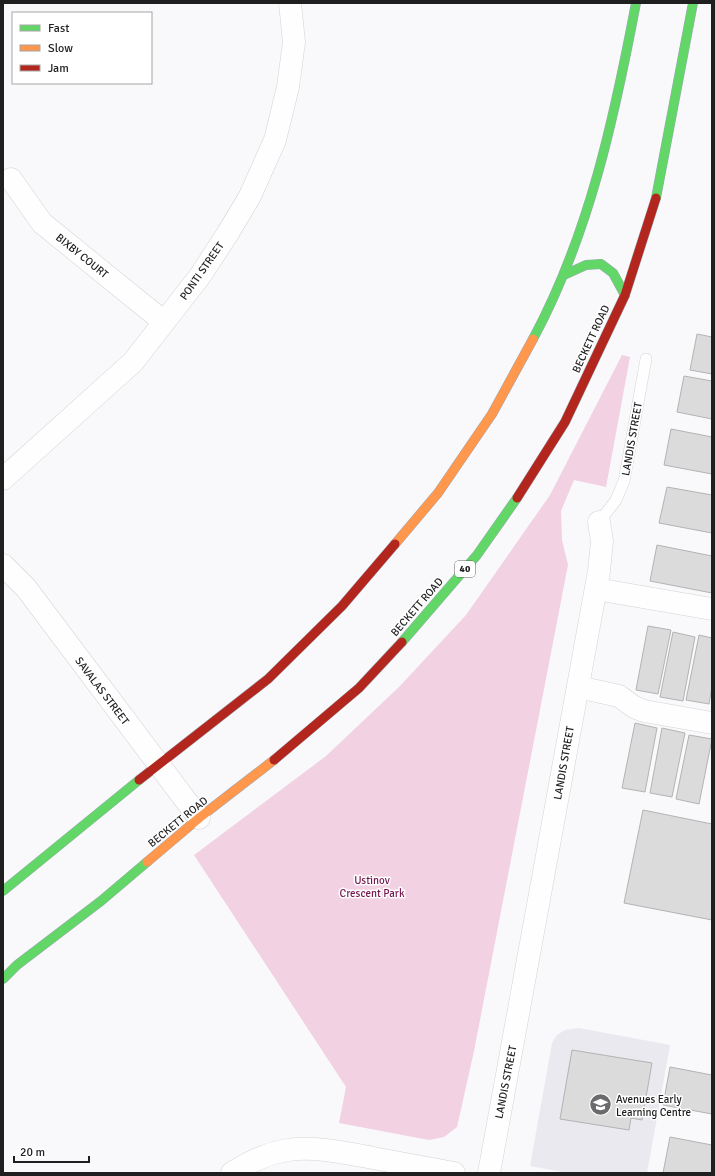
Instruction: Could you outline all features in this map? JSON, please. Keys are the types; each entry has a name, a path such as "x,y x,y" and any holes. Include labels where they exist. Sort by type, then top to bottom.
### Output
{"main road":[{"path":"3,891 158,764 268,679 342,606 438,493 492,414 535,335 564,275 583,224 600,163 622,78 636,3"},
{"name":"BECKETT ROAD","path":"3,979 17,965 101,901 199,818 266,767 359,688 411,632 477,555 523,490 565,422 625,295 656,200 692,3"},
{"path":"564,275 587,263 600,263 611,269 625,295"}],"street":[{"name":"PONTI STREET","path":"3,479 133,362 200,276 228,234 250,196 275,140 288,87 293,50 290,3"},
{"name":"BIXBY COURT","path":"11,179 42,223 164,322"},
{"name":"LANDIS STREET","path":"489,1173 602,554 599,522"},
{"name":"SAVALAS STREET","path":"3,565 26,588 139,741 199,818"},
{"path":"596,588 712,609"},
{"path":"578,687 619,696 634,707 644,711 712,723"},
{"path":"232,1173 246,1164 267,1155 287,1150 306,1149 354,1155 454,1173"}],"lane":[{"name":"LANDIS STREET","path":"599,522 616,500 624,481 646,359"}],"shaded area":[{"name":"Avenues Early Learning Centre","path":"579,1028 670,1045 647,1173 568,1173 530,1166 552,1043 557,1035 565,1030"}],"green space":[{"name":"Ustinov Crescent Park","path":"622,355 630,357 606,487 574,480 561,511 562,540 568,565 474,1051 457,1127 444,1137 429,1140 339,1123 346,1087 194,855 326,756 399,687 466,615 550,495"}],"building":[{"path":"697,334 712,337 712,374 690,370"},
{"path":"684,376 712,381 712,419 677,412"},
{"path":"671,429 712,437 712,474 664,465"},
{"path":"667,487 712,495 712,533 659,523"},
{"path":"657,545 712,556 712,593 650,581"},
{"path":"648,626 671,630 658,694 636,690"},
{"path":"673,632 695,637 683,701 660,697"},
{"path":"699,635 712,638 712,687 709,704 686,700"},
{"path":"635,723 657,728 645,792 622,788"},
{"path":"662,728 685,733 672,797 650,793"},
{"path":"689,735 712,739 699,804 676,799"},
{"path":"643,810 712,824 712,920 624,903"},
{"path":"572,1050 652,1063 642,1120 631,1118 629,1130 560,1119"},
{"path":"670,1067 712,1075 712,1114 663,1105"},
{"path":"670,1137 712,1145 712,1173 663,1173"}],"traffic: fast":[{"path":"533,339 553,299 570,259 597,176 609,133 636,3"},
{"path":"656,198 693,3"},
{"path":"564,275 586,265 601,264 613,273 625,295"},
{"path":"402,642 477,555 517,498"},
{"path":"3,891 139,780"},
{"path":"3,979 17,965 101,901 147,862"}],"traffic: slow":[{"path":"395,544 438,493 492,414 533,339"},
{"path":"147,862 199,818 274,760"}],"traffic: jam":[{"path":"517,498 565,422 625,295 656,198"},
{"path":"139,780 268,679 342,606 395,544"},
{"path":"274,760 359,688 402,642"}],"place":[{"name":"Avenues Early Learning Centre","path":"600,1105"}]}
